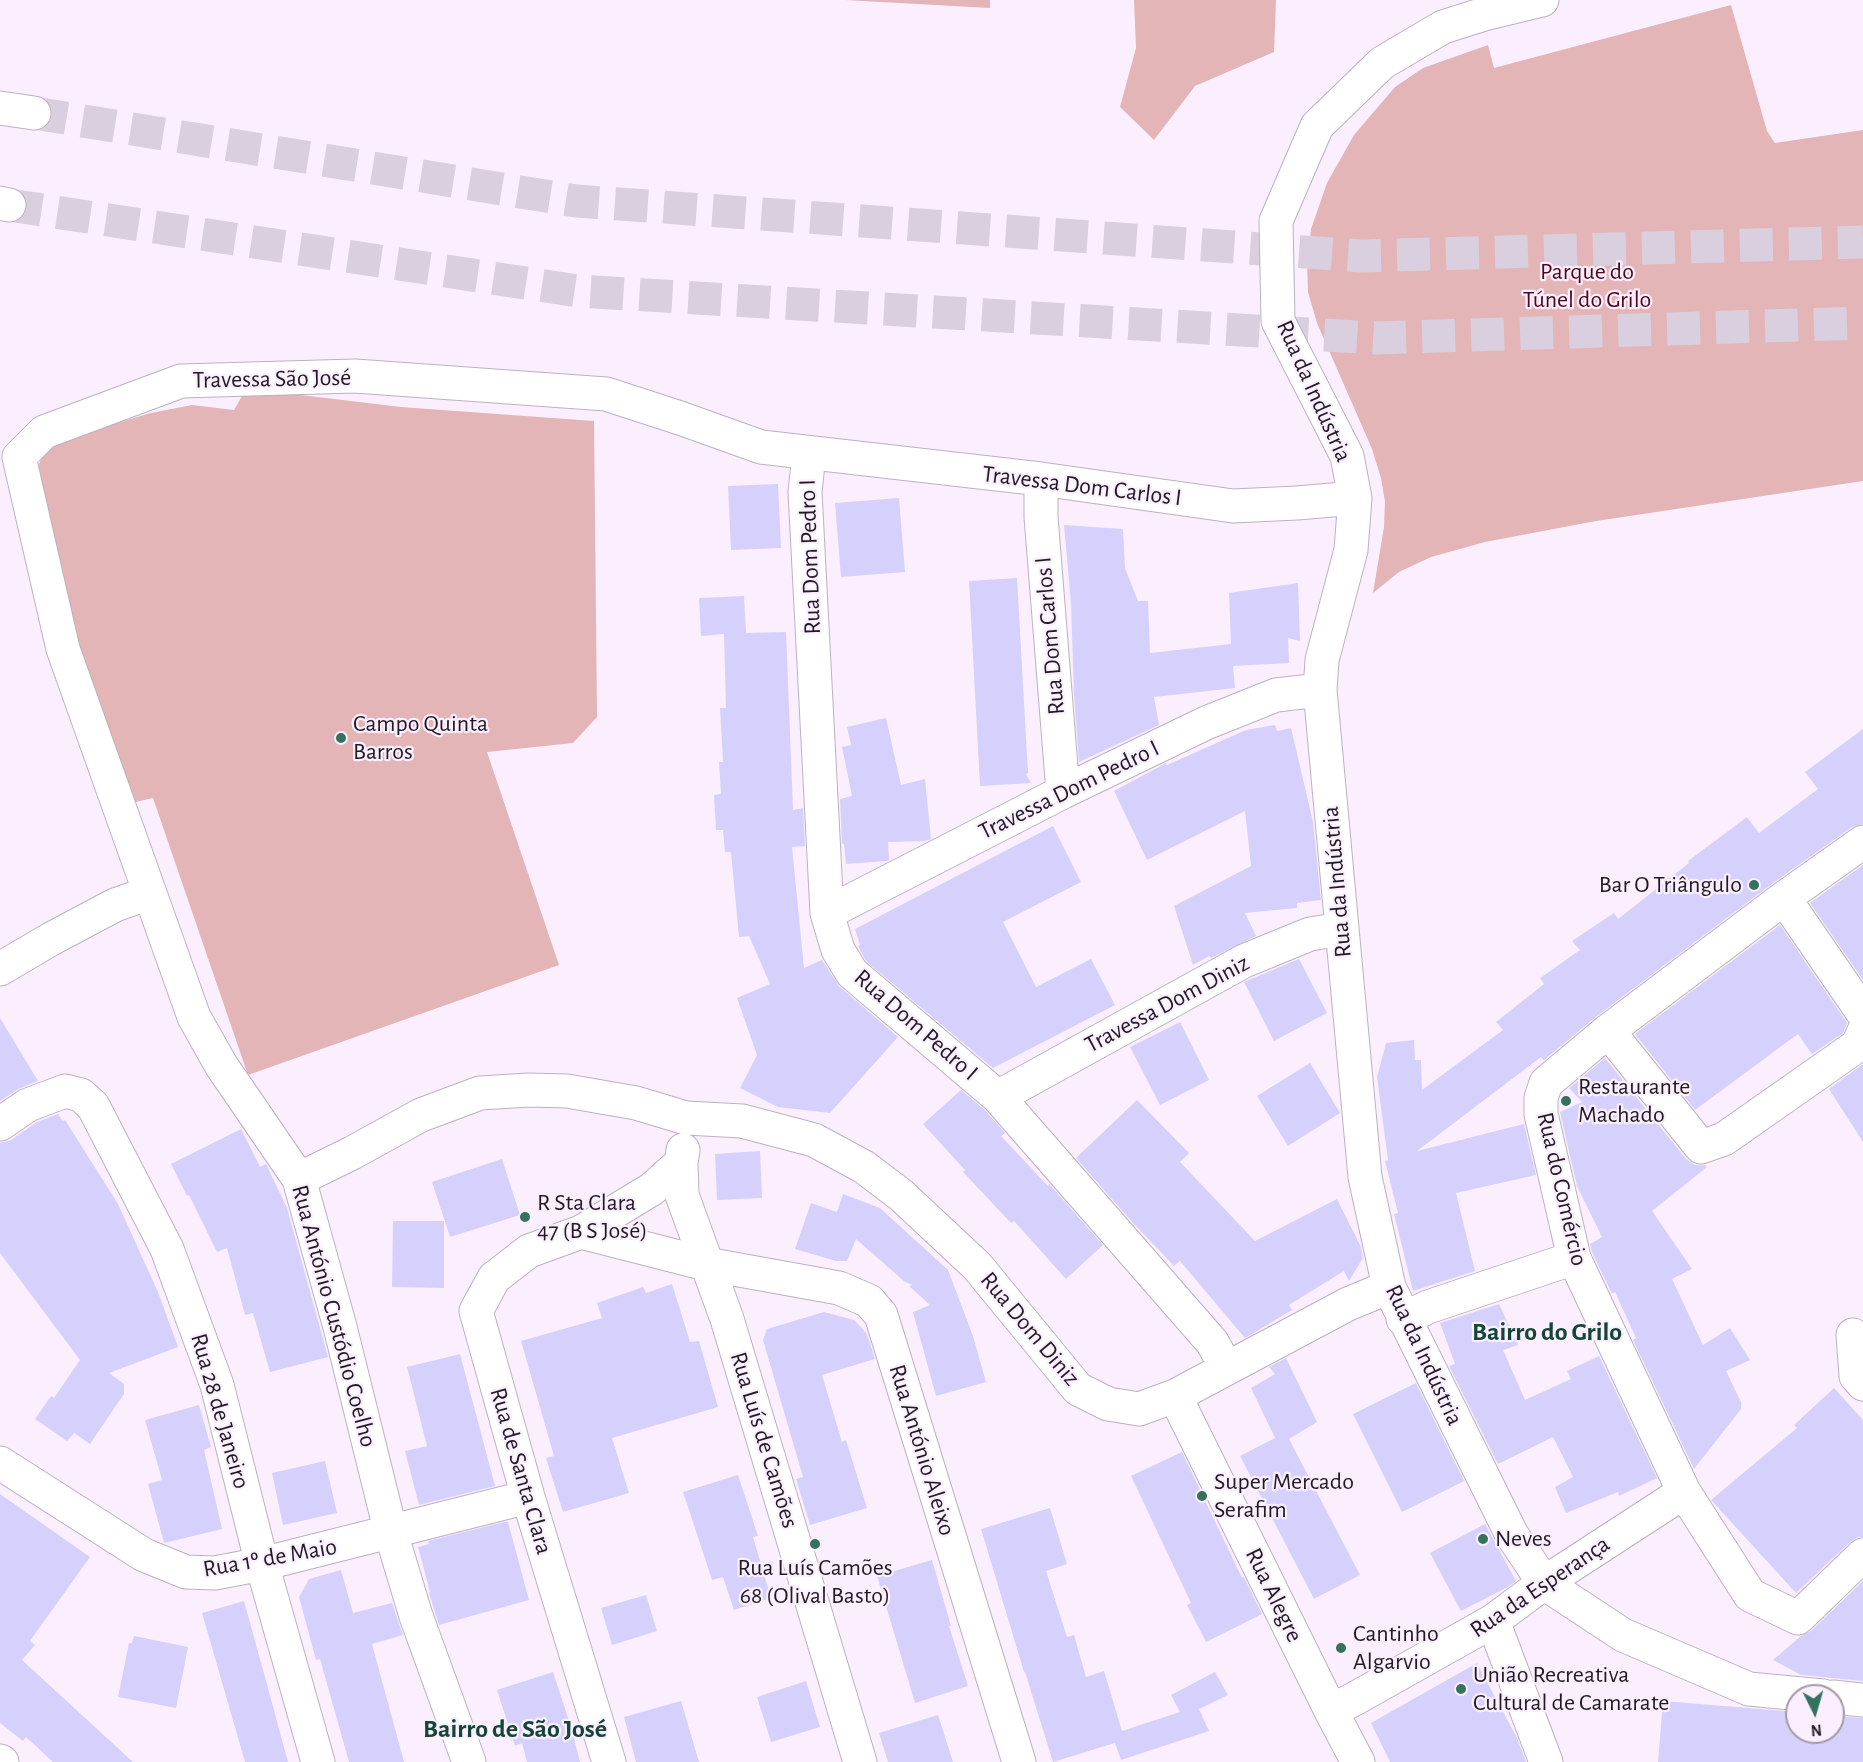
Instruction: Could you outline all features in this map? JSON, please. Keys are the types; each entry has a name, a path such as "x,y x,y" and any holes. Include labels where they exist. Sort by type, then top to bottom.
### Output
{"main road":[{"name":"Rua da Indústria","path":"1542,0 1443,27 1382,63 1317,126 1276,221 1278,321 1347,456 1354,498 1351,550 1322,660 1320,690 1365,1177 1389,1287 1402,1319 1512,1535 1544,1583 1623,1635 1749,1689 1785,1692"},
{"path":"0,108 34,113"},
{"name":"Travessa São José","path":"149,893 63,649 32,515 19,457 44,432 181,381 355,376 606,394 761,447 809,454"},
{"name":"Travessa Dom Carlos I","path":"809,454 1041,479 1233,506 1354,498"},
{"name":"Rua Dom Pedro I","path":"809,454 805,492 827,913 838,950 852,973 998,1097 1212,1342 1226,1367"},
{"name":"Rua Dom Carlos I","path":"1041,479 1041,517 1063,792"},
{"name":"Travessa Dom Pedro I","path":"827,913 1063,792 1216,719 1276,695 1320,690"},
{"name":"Rua do Comércio","path":"1863,842 1784,898 1608,1031 1546,1083 1541,1098 1541,1114 1574,1258 1684,1492 1750,1595 1798,1618 1863,1555"},
{"path":"0,969 115,905 149,893"},
{"name":"Rua António Custódio Coelho","path":"149,893 195,1017 221,1065 298,1179 340,1327 391,1533 416,1616 469,1762"},
{"path":"1784,898 1863,1013"},
{"name":"Travessa Dom Diniz","path":"998,1097 1244,962 1311,934 1342,929"},
{"path":"1608,1031 1701,1147 1724,1139 1840,1058 1858,1045 1863,1033"},
{"name":"Rua 28 de Janeiro","path":"0,1124 28,1105 65,1090 81,1095 93,1106 167,1249 217,1385 262,1564 318,1762"},
{"name":"Rua Dom Diniz","path":"298,1179 352,1153 421,1115 480,1093 529,1090 567,1091 636,1103 686,1118 742,1121 814,1140 864,1167 901,1195 977,1266 1078,1389 1108,1404 1139,1409 1175,1396 1348,1304 1389,1287"},
{"name":"Rua Luís de Camões","path":"686,1118 681,1163 682,1195 727,1319 860,1762"},
{"name":"Rua de Santa Clara","path":"609,1762 528,1497 476,1311 494,1278 529,1251 581,1232 652,1189 681,1163"},
{"path":"581,1232 706,1264"},
{"path":"1402,1319 1428,1307 1574,1258"},
{"name":"Rua António Aleixo","path":"706,1264 839,1288 869,1301 881,1315 1019,1762"},
{"path":"1854,1335 1856,1376 1863,1384"},
{"name":"Rua Alegre","path":"1175,1396 1330,1711 1358,1762"},
{"name":"Rua 1º de Maio","path":"0,1463 144,1555 186,1572 215,1573 262,1564 528,1497"},
{"name":"Rua da Esperança","path":"1330,1711 1493,1621 1544,1583 1684,1492"},
{"path":"1493,1621 1546,1762"},
{"path":"1845,1698 1863,1700"}],"green space":[{"path":"845,0 990,0 990,8"},
{"path":"1134,0 1276,0 1274,52 1195,86 1154,140 1120,107 1136,48"},
{"name":"Parque do Túnel do Grilo","path":"1731,5 1767,131 1775,143 1863,130 1863,481 1596,521 1485,542 1431,557 1399,572 1373,593 1384,527 1385,502 1381,478 1372,449 1317,323 1308,292 1307,263 1311,229 1327,183 1354,135 1395,87 1423,68 1488,45 1494,68"},
{"name":"Campo Quinta Barros","path":"284,393 401,407 594,421 597,717 573,743 487,752 559,965 248,1075 153,798 127,804 101,733 41,502 38,467 48,447 62,439 151,413 192,405 234,410 242,396"}],"building":[{"path":"778,484 781,548 731,550 728,486"},
{"path":"899,498 905,572 841,577 835,503"},
{"path":"1064,525 1123,529 1125,568 1138,601 1148,601 1150,653 1231,644 1229,593 1298,583 1300,641 1288,638 1289,663 1233,666 1235,688 1154,697 1159,725 1079,762 1071,603"},
{"path":"1017,578 1028,773 1026,774 1031,783 980,786 969,581"},
{"path":"744,596 746,633 786,632 793,810 803,808 805,846 792,847 804,968 822,960 840,987 898,1037 830,1113 778,1107 740,1088 757,1055 737,998 770,984 749,936 739,937 731,852 725,852 723,830 716,830 714,795 721,794 719,762 723,762 720,708 726,708 724,634 701,636 699,598"},
{"path":"886,718 901,785 925,779 931,839 888,842 889,860 846,864 844,844 842,844 840,799 852,796 842,747 851,745 847,727"},
{"path":"1275,725 1277,731 1291,728 1313,822 1321,900 1297,903 1297,908 1245,913 1256,936 1193,965 1174,906 1251,866 1245,811 1147,860 1114,791 1166,763 1167,765 1246,730"},
{"path":"1863,729 1863,824 1852,827 1773,883 1597,1016 1544,1060 1541,1057 1417,1151 1524,1124 1536,1175 1456,1193 1475,1271 1413,1291 1394,1214 1398,1213 1385,1161 1388,1160 1377,1077 1386,1043 1414,1040 1415,1060 1421,1060 1422,1090 1503,1030 1496,1022 1544,984 1540,978 1580,950 1572,941 1614,913 1618,919 1689,863 1688,861 1747,817 1759,833 1818,789 1805,772"},
{"path":"1053,826 1081,882 1003,922 1036,987 1091,959 1115,1005 993,1068 866,961 858,946 860,945 855,929"},
{"path":"1863,865 1863,980 1810,903"},
{"path":"1780,925 1847,1023 1843,1033 1812,1054 1798,1034 1695,1110 1635,1034"},
{"path":"1299,959 1327,1013 1274,1041 1244,982"},
{"path":"0,1018 38,1081 18,1089 0,1101"},
{"path":"1180,1022 1209,1080 1160,1105 1130,1047"},
{"path":"1605,1058 1686,1159 1695,1165 1707,1167 1652,1211 1692,1269 1672,1279 1703,1345 1730,1328 1750,1360 1726,1371 1741,1402 1741,1409 1694,1469 1633,1340 1636,1338 1615,1292 1612,1294 1592,1252 1590,1244 1602,1237 1577,1186 1560,1112 1582,1102 1569,1088"},
{"path":"1310,1063 1340,1113 1288,1146 1257,1096"},
{"path":"1863,1064 1863,1142 1829,1089"},
{"path":"961,1090 985,1110 1005,1133 1001,1136 1048,1186 1049,1184 1103,1245 1066,1279 1014,1221 1011,1223 963,1172 965,1170 923,1124"},
{"path":"1137,1100 1189,1153 1180,1162 1255,1241 1337,1199 1361,1247 1363,1258 1349,1281 1344,1271 1289,1305 1292,1310 1245,1338 1180,1261 1174,1266 1076,1158"},
{"path":"58,1114 63,1121 65,1120 118,1204 158,1292 178,1347 109,1373 124,1384 124,1394 90,1444 74,1433 67,1441 35,1419 51,1396 54,1398 80,1360 0,1253 0,1143 11,1140 37,1122"},
{"path":"241,1129 260,1167 266,1164 287,1208 328,1357 270,1372 253,1313 245,1315 227,1248 217,1252 171,1164"},
{"path":"760,1151 762,1198 717,1200 715,1154"},
{"path":"502,1159 520,1215 450,1237 432,1182"},
{"path":"843,1194 880,1208 948,1270 973,1336 986,1382 936,1396 913,1312 930,1305 909,1286 913,1285 905,1282 856,1239 847,1261 836,1261 795,1249 811,1203 837,1212"},
{"path":"393,1221 444,1221 444,1288 392,1287"},
{"path":"672,1284 690,1342 699,1341 718,1407 612,1438 629,1493 563,1512 546,1458 554,1456 521,1341 602,1318 597,1303 643,1287 646,1293"},
{"path":"1499,1304 1518,1345 1503,1350 1525,1400 1571,1379 1567,1371 1599,1356 1657,1478 1619,1496 1618,1492 1566,1513 1555,1487 1573,1477 1553,1437 1498,1464 1449,1366 1455,1364 1440,1323"},
{"path":"824,1312 854,1320 867,1334 875,1359 822,1375 842,1442 846,1440 867,1508 810,1525 796,1479 803,1477 763,1340 767,1329"},
{"path":"460,1354 495,1486 419,1505 405,1451 427,1446 407,1367"},
{"path":"1286,1358 1317,1422 1289,1439 1360,1575 1314,1599 1240,1456 1275,1438 1251,1388 1275,1374 1269,1367"},
{"path":"1416,1383 1464,1481 1402,1512 1353,1414"},
{"path":"1834,1388 1863,1420 1863,1537 1850,1542 1796,1593 1711,1500 1797,1428 1794,1425"},
{"path":"199,1405 211,1447 204,1450 222,1529 164,1543 148,1484 162,1480 145,1420"},
{"path":"1182,1452 1242,1578 1244,1577 1262,1614 1206,1642 1187,1605 1191,1603 1131,1476"},
{"path":"325,1461 337,1513 283,1525 272,1473"},
{"path":"738,1475 758,1536 753,1537 771,1598 734,1610 723,1577 712,1580 683,1492"},
{"path":"0,1494 90,1557 30,1641 35,1645 22,1660 133,1762 53,1762 26,1737 23,1741 0,1723"},
{"path":"1050,1508 1067,1564 1046,1571 1067,1637 1074,1635 1086,1677 1104,1671 1122,1731 1180,1712 1171,1695 1215,1672 1228,1695 1199,1709 1209,1731 1121,1760 1115,1743 1053,1762 981,1529"},
{"path":"508,1522 529,1600 439,1625 418,1547 429,1544 428,1541"},
{"path":"1485,1524 1516,1581 1461,1611 1430,1553"},
{"path":"932,1560 968,1686 915,1703 877,1576"},
{"path":"341,1570 353,1613 392,1603 403,1635 372,1644 404,1762 349,1762 320,1659 316,1660 299,1597 309,1579"},
{"path":"1863,1581 1863,1681 1801,1675 1773,1660 1801,1636 1811,1631"},
{"path":"646,1595 657,1631 612,1645 601,1608"},
{"path":"244,1601 288,1762 245,1762 202,1613"},
{"path":"134,1636 188,1647 176,1708 118,1697 129,1643 132,1643"},
{"name":"União Recreativa Cultural de Camarate","path":"1477,1663 1517,1738 1526,1762 1390,1762 1371,1723"},
{"path":"553,1672 580,1762 527,1762 522,1743 515,1746 497,1690"},
{"path":"806,1681 820,1727 771,1742 757,1697"},
{"path":"681,1701 699,1762 636,1762 624,1717"},
{"path":"1663,1701 1785,1711 1785,1744 1845,1744 1845,1717 1863,1718 1863,1762 1658,1762"},
{"path":"938,1715 953,1762 888,1762 879,1733"}],"tunnel":[{"path":"34,113 576,201 1362,256 1863,242"},
{"path":"9,205 578,291 1376,338 1863,323"}],"place":[{"name":"Campo Quinta Barros","path":"341,738"},
{"name":"Bar O Triângulo","path":"1754,885"},
{"name":"Restaurante Machado","path":"1566,1101"},
{"name":"R Sta Clara 47 (B S José)","path":"525,1217"},
{"name":"Super Mercado Serafim","path":"1202,1496"},
{"name":"Neves","path":"1483,1539"},
{"name":"Rua Luís Camões 68 (Olival Basto)","path":"815,1544"},
{"name":"Cantinho Algarvio","path":"1341,1648"},
{"name":"União Recreativa Cultural de Camarate","path":"1461,1689"}],"district":[{"name":"Bairro do Grilo","path":"1547,1332"},
{"name":"Bairro de São José","path":"515,1729"}]}
